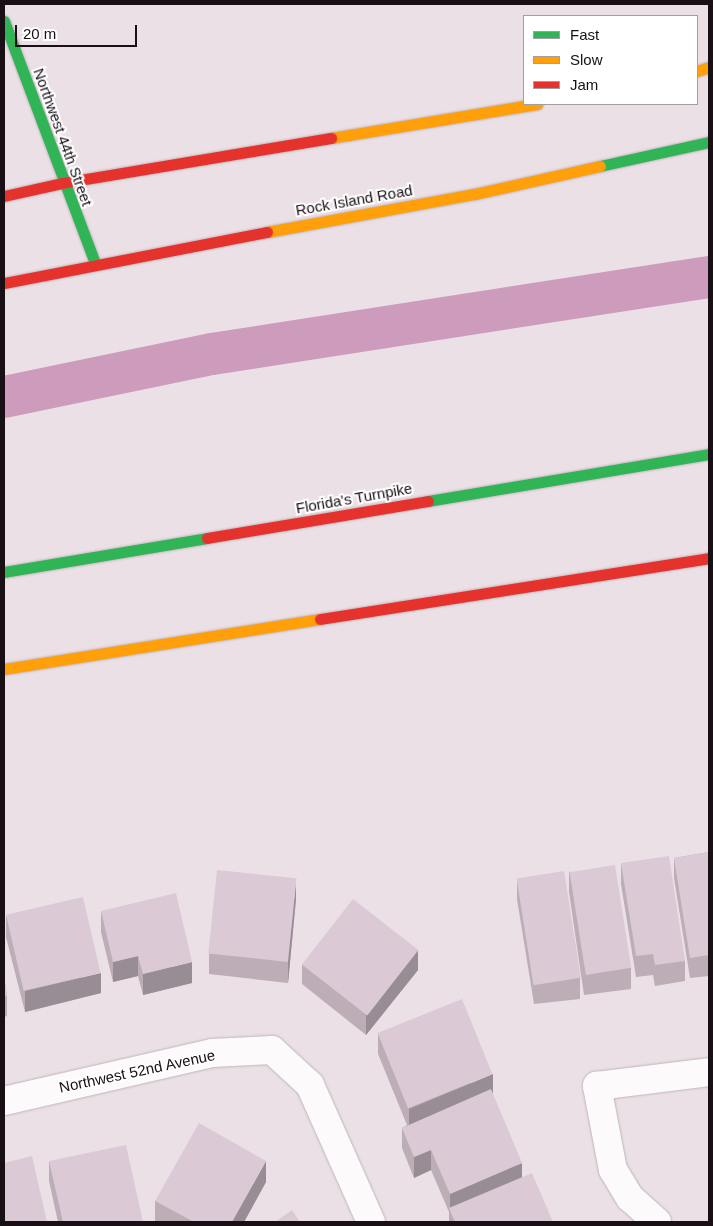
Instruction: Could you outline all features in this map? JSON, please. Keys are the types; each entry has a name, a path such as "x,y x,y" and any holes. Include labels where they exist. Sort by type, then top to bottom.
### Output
{"main road":[{"name":"Northwest 44th Street","path":"4,21 62,183 95,262"},
{"path":"4,196 62,183 530,105"},
{"name":"Rock Island Road","path":"4,283 95,262 475,194 709,142"},
{"name":"Florida's Turnpike","path":"4,572 709,454"},
{"path":"4,669 709,558"}],"street":[{"name":"Northwest 52nd Avenue","path":"4,1101 212,1053 272,1050 310,1085 371,1222"},
{"path":"657,1222 630,1198 613,1170 597,1086 709,1072"}],"building":[{"path":"709,852 709,955 690,958 674,858"},
{"path":"669,856 685,961 655,965 653,954 636,956 621,863"},
{"path":"615,865 631,968 586,975 570,872"},
{"path":"217,870 297,878 288,962 208,954"},
{"path":"564,871 581,978 533,985 517,879"},
{"path":"176,893 192,962 143,974 138,956 113,962 101,911"},
{"path":"83,897 101,973 24,991 6,915"},
{"path":"353,899 418,950 367,1016 302,964"},
{"path":"4,976 7,996 4,996"},
{"path":"462,999 492,1074 408,1108 378,1033"},
{"path":"491,1089 522,1163 450,1194 431,1150 414,1157 402,1128"},
{"path":"199,1123 266,1161 232,1222 194,1222 155,1201"},
{"path":"126,1145 143,1222 63,1222 49,1161"},
{"path":"32,1156 47,1222 4,1222 4,1163"},
{"path":"532,1173 553,1222 455,1222 449,1208"},
{"path":"292,1210 300,1222 275,1222"}],"waterway":[{"path":"4,397 212,354 709,277"}],"traffic: fast":[{"path":"4,21 95,263"},
{"path":"600,166 709,142"},
{"path":"428,501 709,454"},
{"path":"4,572 207,538"}],"traffic: slow":[{"path":"698,71 709,67"},
{"path":"331,138 531,105"},
{"path":"267,232 475,194 600,166"},
{"path":"4,669 320,619"}],"traffic: jam":[{"path":"4,196 62,183 331,138"},
{"path":"4,283 267,232"},
{"path":"207,538 428,501"},
{"path":"320,619 709,558"}]}
